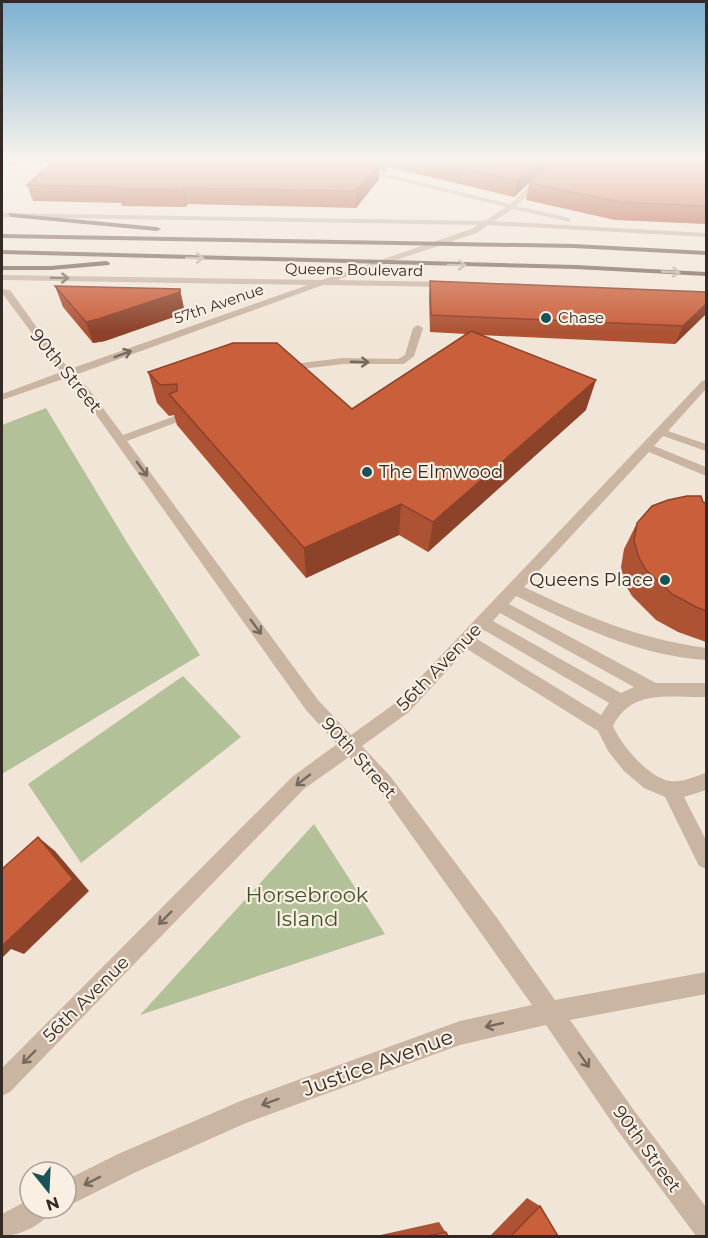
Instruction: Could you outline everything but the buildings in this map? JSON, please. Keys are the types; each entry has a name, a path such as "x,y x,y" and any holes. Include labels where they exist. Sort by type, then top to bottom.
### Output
{"main road":[{"path":"18,216 104,225 306,240"},
{"name":"Queens Boulevard","path":"2,236 574,246 706,253"},
{"name":"Queens Boulevard","path":"2,252 576,267 706,274"},
{"path":"2,268 51,268 171,258"}],"street":[{"path":"57,216 490,223 706,235"},
{"name":"57th Avenue","path":"2,397 378,263 441,244 490,223 499,216"},
{"path":"548,216 605,229"},
{"name":"Queens Boulevard","path":"2,277 464,286"},
{"name":"90th Street","path":"4,291 54,359 84,390 312,705 384,783 490,924 624,1118 706,1228"},
{"path":"301,366 343,362 400,362 410,356 418,328"},
{"name":"56th Avenue","path":"2,1084 298,783 404,707 706,383"},
{"path":"120,440 179,418"},
{"path":"661,432 706,448"},
{"path":"647,447 706,472"},
{"path":"514,588 561,611 629,639 706,654"},
{"path":"499,605 651,689"},
{"path":"483,622 622,702"},
{"path":"466,640 604,726 616,747 640,773 656,786 671,790 694,786 706,781"},
{"path":"604,726 611,711 637,693 651,689 706,690"},
{"path":"671,790 706,859"},
{"name":"Justice Avenue","path":"78,1188 243,1112 460,1033 551,1012 706,983"},
{"path":"2,1229 18,1220"}],"green space":[{"path":"46,408 131,549 200,655 2,774 2,425"},
{"path":"183,676 241,737 81,863 28,784"},
{"name":"Horsebrook Island","path":"314,824 385,934 140,1015"}],"place":[{"name":"Chase","path":"546,318"},
{"name":"The Elmwood","path":"367,472"},
{"name":"Queens Place","path":"665,580"}]}
